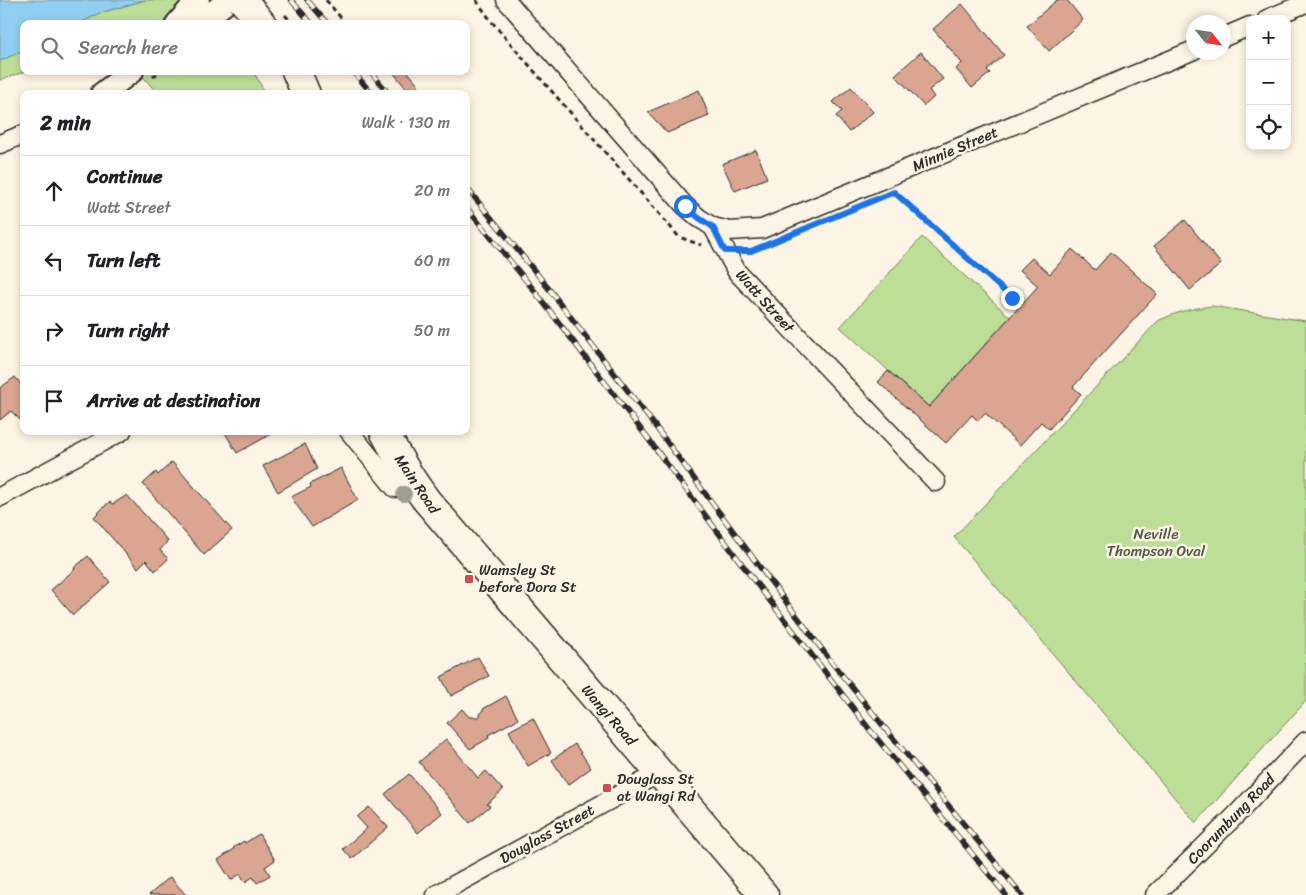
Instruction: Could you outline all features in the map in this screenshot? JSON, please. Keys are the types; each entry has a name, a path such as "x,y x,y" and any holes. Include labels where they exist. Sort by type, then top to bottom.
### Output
{"main road":[{"path":"282,75 287,90"},
{"path":"298,75 304,90"},
{"name":"Main Road","path":"386,435 415,485 454,534"},
{"path":"404,435 422,476 454,534"},
{"name":"Wangi Road","path":"454,534 764,895"}],"street":[{"path":"180,20 198,0"},
{"name":"Watt Street","path":"506,0 685,206 713,227 737,272 936,482"},
{"path":"1277,15 1306,3"},
{"path":"213,20 248,11"},
{"path":"1231,34 1246,28"},
{"name":"Minnie Street","path":"713,227 729,232 762,229 1186,53"},
{"path":"0,144 20,136"},
{"path":"0,497 115,435"},
{"path":"352,435 395,488"},
{"name":"Coorumbung Road","path":"1155,895 1236,815 1306,741"},
{"name":"Douglass Street","path":"436,895 659,773"}],"path":[{"path":"326,0 343,20"},
{"path":"476,0 492,22 679,237 725,251"},
{"path":"894,192 1012,298"}],"green space":[{"path":"145,0 192,0 218,20 86,20 100,13"},
{"path":"20,52 20,73 0,80 0,61"},
{"path":"141,75 255,75 264,90 155,90"},
{"path":"922,237 1010,317 929,407 840,327"},
{"name":"Neville Thompson Oval","path":"1212,306 1306,321 1306,701 1196,823 954,537 1158,321 1185,311"}],"water":[{"path":"0,0 145,0 100,13 86,20 20,20 20,52 0,61"}],"building":[{"path":"1057,0 1067,0 1083,20 1049,51 1027,26"},
{"path":"962,4 1004,55 987,70 990,73 972,88 956,69 962,63 933,29"},
{"path":"921,52 943,79 929,90 934,97 924,106 895,75"},
{"path":"395,75 410,75 419,85 413,90 408,90"},
{"path":"851,87 873,112 849,132 836,116 842,111 833,102"},
{"path":"699,90 709,116 667,133 648,112"},
{"path":"756,150 767,178 735,191 722,164"},
{"path":"1185,220 1221,264 1190,290 1154,246"},
{"path":"1072,249 1095,270 1111,252 1157,294 1073,387 1081,394 1049,429 1041,422 1020,445 985,413 978,421 972,415 946,443 878,382 888,371 929,407 1038,286 1020,270 1032,258 1050,274"},
{"path":"15,377 20,383 20,420 11,411 0,420 0,388"},
{"path":"226,435 270,435 237,453"},
{"path":"305,444 317,469 278,492 263,466"},
{"path":"172,462 232,530 204,555 143,484 156,472 158,475"},
{"path":"341,468 358,500 312,527 291,497 311,487 310,484"},
{"path":"127,495 168,541 160,550 168,559 155,571 146,560 138,568 94,517 109,502 113,504"},
{"path":"88,556 110,582 73,615 51,590"},
{"path":"478,657 489,676 451,696 441,677"},
{"path":"506,696 518,719 488,735 489,738 470,749 447,723 462,709 469,717 479,717 483,709"},
{"path":"533,718 551,753 528,766 509,731"},
{"path":"446,739 478,778 486,771 503,790 487,804 490,806 470,823 419,762"},
{"path":"575,744 591,768 568,785 552,760"},
{"path":"409,774 442,813 418,833 385,794"},
{"path":"369,807 388,827 352,859 343,849 367,828 357,817"},
{"path":"259,834 275,860 265,867 270,875 257,883 253,877 245,882 240,874 231,880 218,860 244,841 245,843"},
{"path":"170,877 186,895 149,895"}],"railway":[{"path":"291,0 308,20"},
{"path":"307,0 324,20"},
{"path":"356,75 369,90"},
{"path":"373,75 386,90"},
{"path":"470,192 542,280 652,422 833,664 1022,895"},
{"path":"470,212 533,289 870,730 1006,895"}],"place":[{"name":"Wamsley St before Dora St","path":"469,579"},
{"name":"Douglass St at Wangi Rd","path":"607,788"}],"route":[{"path":"685,206 713,227 725,251 751,251 894,192 1012,298"}]}
